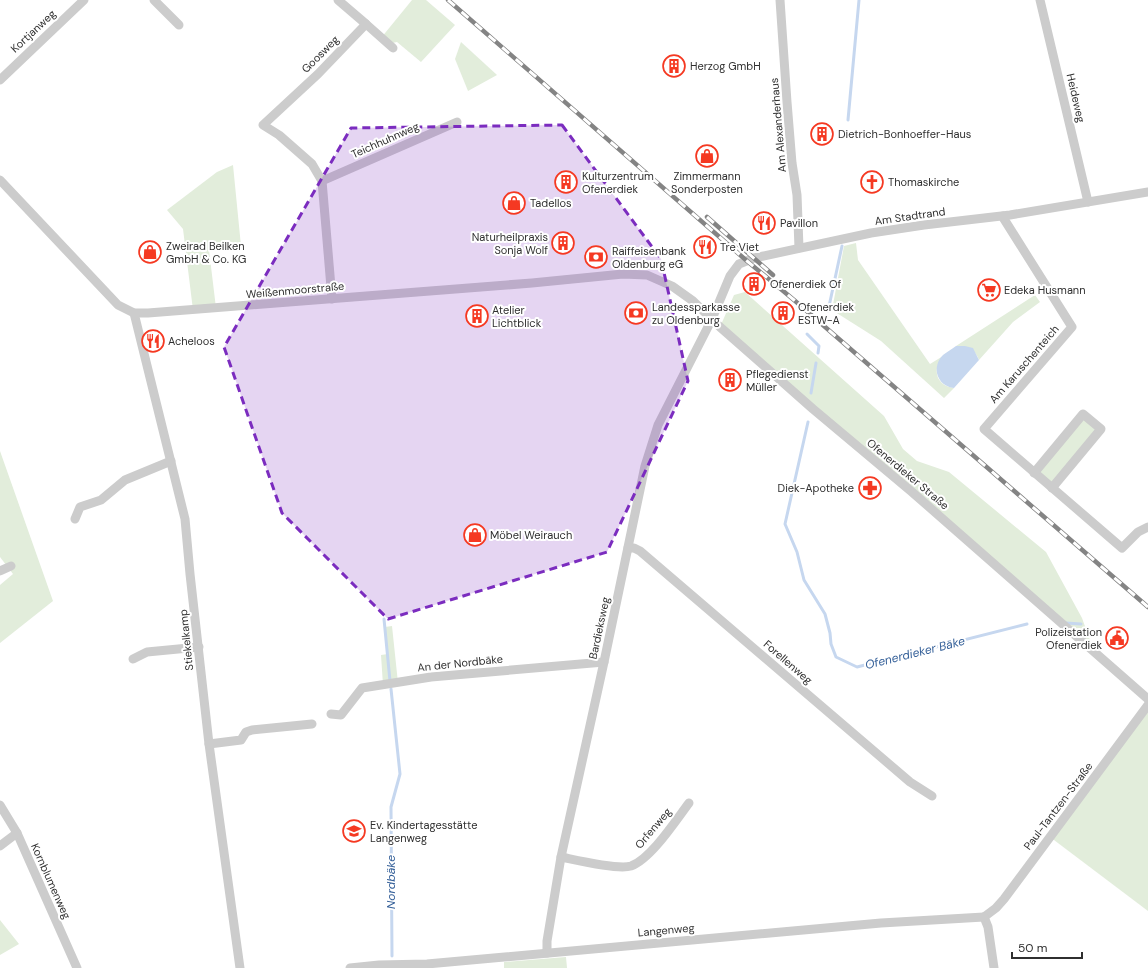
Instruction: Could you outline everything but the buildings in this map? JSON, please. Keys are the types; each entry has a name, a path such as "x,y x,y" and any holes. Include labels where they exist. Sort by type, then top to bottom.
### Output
{"street":[{"name":"Kortjanweg","path":"0,80 84,0"},
{"path":"154,0 179,25"},
{"path":"338,0 393,48"},
{"name":"Am Alexanderhaus","path":"780,0 792,164 797,195 799,248"},
{"name":"Heideweg","path":"1040,0 1088,202"},
{"name":"Goosweg","path":"322,181 312,164 280,135 263,125 318,74 366,24"},
{"name":"Teichhuhnweg","path":"322,181 457,122"},
{"name":"Weißenmoorstraße","path":"0,180 118,305 134,313 153,313 527,284 623,274 647,276"},
{"path":"322,181 332,299"},
{"name":"Am Stadtrand","path":"712,319 730,276 739,264 754,258 907,227 1003,216 1148,192"},
{"name":"Am Karuschenteich","path":"1003,216 1015,238 1072,326 984,429 1122,548 1138,532 1148,527"},
{"name":"Ofenerdieker Straße","path":"647,276 672,286 693,301 813,409 918,498 1148,699"},
{"name":"Stiekelkamp","path":"134,313 185,519 209,744 240,968"},
{"name":"Bardieksweg","path":"548,953 546,941 561,858 645,466 658,425 712,319"},
{"path":"1034,473 1083,414 1101,429 1052,488"},
{"path":"75,519 80,507 101,500 125,480 171,461"},
{"name":"Forellenweg","path":"628,548 634,548 640,551 910,782 932,796"},
{"path":"0,571 11,566"},
{"path":"133,659 147,652 199,647"},
{"name":"An der Nordbäke","path":"331,714 341,715 362,688 431,677 604,662"},
{"name":"Paul-Tantzen-Straße","path":"984,916 996,908 1004,899 1148,705"},
{"path":"209,744 241,740 246,732 252,730 312,724"},
{"name":"Orfenweg","path":"561,858 612,866 630,866 647,856 689,803"},
{"name":"Kornblumenweg","path":"0,805 17,833 77,968"},
{"path":"0,846 17,833"},
{"path":"984,916 988,927 994,968"},
{"name":"Langenweg","path":"350,968 379,965 427,964 984,916"}],"highlighted area":[{"path":"562,125 661,259 688,381 607,552 388,619 282,513 224,347 351,128"}],"green space":[{"path":"412,0 426,0 455,25 421,62 397,42 388,44 381,38"},
{"path":"461,42 497,75 468,91 455,59"},
{"path":"233,165 241,246 209,250 216,308 193,310 183,229 167,210 217,172"},
{"path":"856,243 858,260 930,364 943,356 937,368 937,376 943,384 954,388 944,398 881,341 832,310 844,246"},
{"path":"745,292 884,416 903,449 917,461 949,472 1046,552 1082,618 1091,643 813,409 720,327 734,295"},
{"path":"1035,295 1040,302 1013,322 979,360 975,353 970,349 956,346"},
{"path":"1083,414 1101,429 1052,488 1034,473"},
{"path":"0,451 53,601 0,643 0,585 13,574 0,557"},
{"path":"392,626 398,683 383,685 381,655 388,654 385,627"},
{"path":"1148,705 1148,911 1050,837"},
{"path":"0,920 19,944 0,955"},
{"path":"566,957 567,968 504,968 504,962"}],"water":[{"path":"956,346 973,348 979,360 954,388 943,384 940,380 937,365 943,355"}],"waterway":[{"name":"Ofenerdieker Bäke","path":"848,120 859,0"},
{"name":"Ofenerdieker Bäke","path":"828,311 842,246"},
{"name":"Ofenerdieker Bäke","path":"807,334 819,346 818,353"},
{"name":"Ofenerdieker Bäke","path":"811,393 816,363"},
{"name":"Ofenerdieker Bäke","path":"808,422 785,524 797,552 804,580 825,614 831,644 836,657 857,667 1027,624"},
{"name":"Nordbäke","path":"384,619 390,681"},
{"name":"Ofenerdieker Bäke","path":"1066,623 1081,624"},
{"name":"Nordbäke","path":"391,689 400,774 391,807 392,956"}],"railway":[{"path":"448,0 747,261 1148,607"},
{"path":"707,217 773,275"}],"place":[{"name":"Herzog GmbH","path":"674,66"},
{"name":"Dietrich-Bonhoeffer-Haus","path":"822,134"},
{"name":"Zimmermann Sonderposten","path":"707,156"},
{"name":"Kulturzentrum Ofenerdiek","path":"566,182"},
{"name":"Thomaskirche","path":"872,182"},
{"name":"Tadellos","path":"514,203"},
{"name":"Pavillon","path":"764,223"},
{"name":"Naturheilpraxis Sonja Wolf","path":"563,243"},
{"name":"Tre Viet","path":"705,247"},
{"name":"Zweirad Beilken GmbH & Co. KG","path":"150,252"},
{"name":"Raiffeisenbank Oldenburg eG","path":"596,257"},
{"name":"Ofenerdiek Of","path":"754,284"},
{"name":"Edeka Husmann","path":"989,290"},
{"name":"Landessparkasse zu Oldenburg","path":"636,313"},
{"name":"Ofenerdiek ESTW-A","path":"783,313"},
{"name":"Atelier Lichtblick","path":"477,316"},
{"name":"Acheloos","path":"153,341"},
{"name":"Pflegedienst Müller","path":"730,380"},
{"name":"Diek-Apotheke","path":"870,488"},
{"name":"Möbel Weirauch","path":"475,535"},
{"name":"Polizeistation Ofenerdiek","path":"1117,638"},
{"name":"Ev. Kindertagesstätte Langenweg","path":"354,831"}]}
